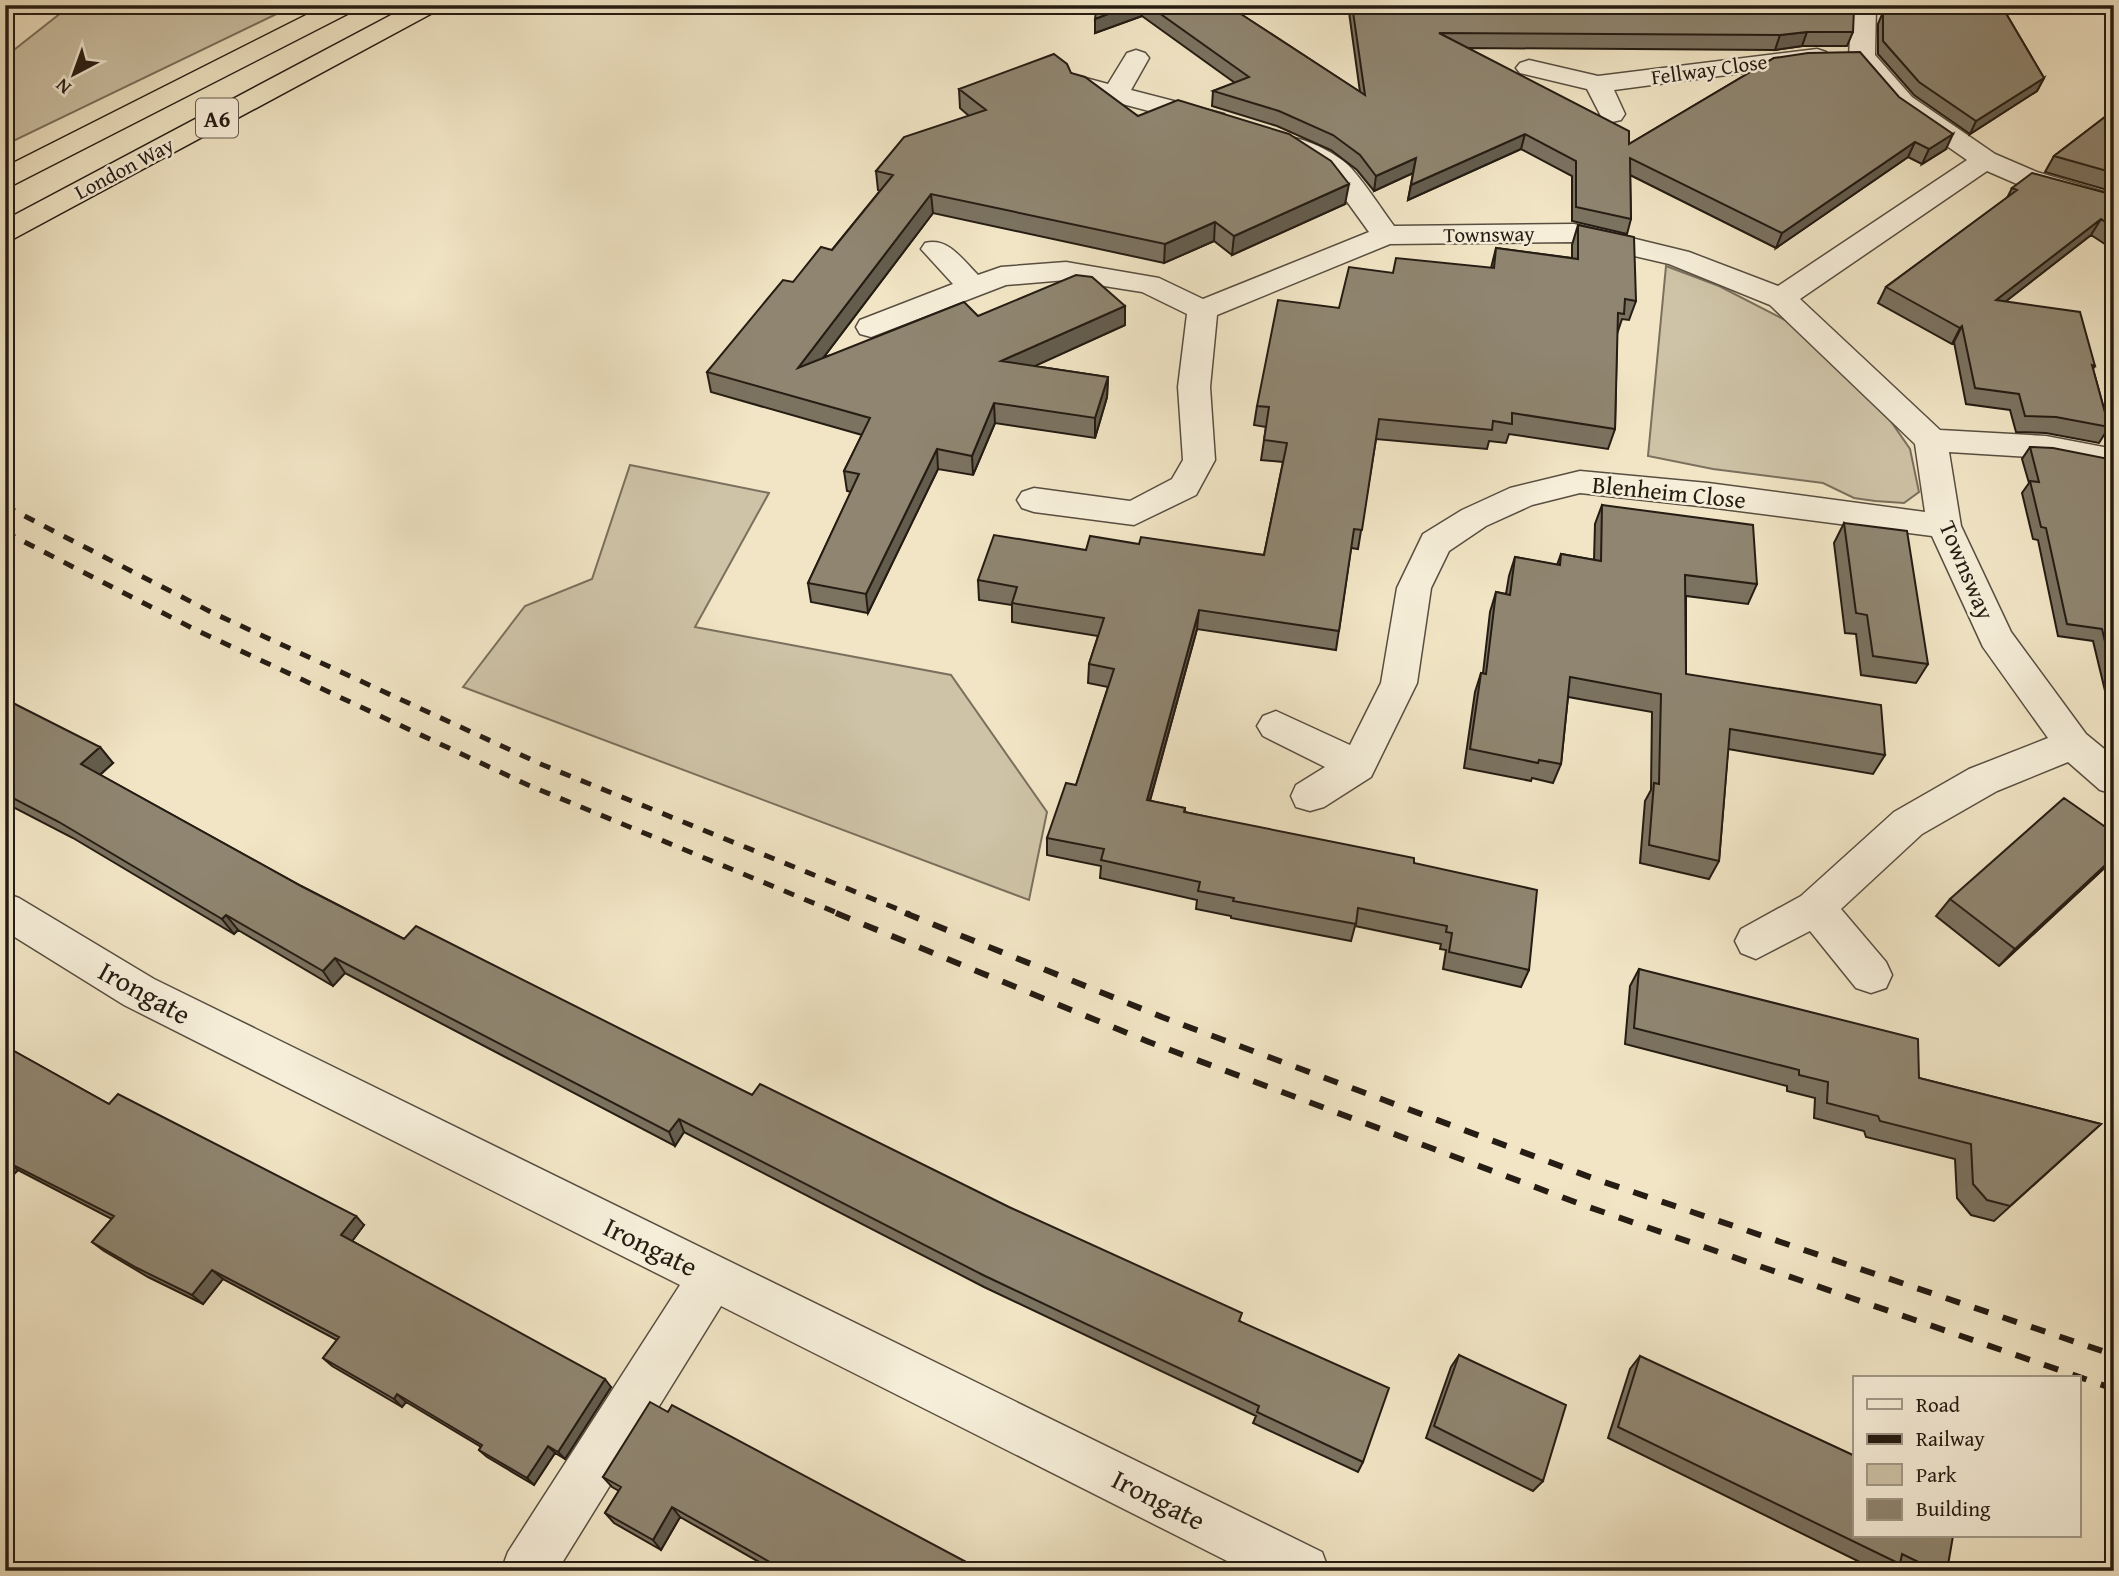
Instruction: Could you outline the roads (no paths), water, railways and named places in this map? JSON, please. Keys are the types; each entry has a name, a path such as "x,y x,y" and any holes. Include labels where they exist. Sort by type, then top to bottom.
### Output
{"highway":[{"name":"London Way","path":"5,178 346,5"},
{"name":"London Way","path":"5,232 429,5"}],"street":[{"path":"1864,5 1862,56 1903,103 1985,160 2027,178 2114,204"},
{"name":"Fellway Close","path":"1529,68 1598,84 1802,57 1862,56"},
{"path":"1116,93 1136,58"},
{"path":"1598,84 1612,114"},
{"path":"1082,85 1246,129"},
{"path":"1272,137 1298,145 1340,172 1387,235"},
{"path":"1780,298 1985,160"},
{"name":"Townsway","path":"1202,310 1387,235 1574,233 1679,257 1780,298 1931,440 1944,526 1996,638 2073,744 2114,779"},
{"path":"934,249 973,287"},
{"path":"871,327 1001,276 1066,271 1149,284 1202,310 1194,387 1199,460 1184,487 1134,513 1034,500"},
{"path":"1931,440 2046,447 2114,460"},
{"name":"Blenheim Close","path":"1358,766 1399,682 1414,588 1434,543 1474,518 1522,496 1580,482 1709,495 1944,526"},
{"path":"1276,726 1358,766"},
{"path":"1756,941 1815,908 1908,823 1983,780 2073,744"},
{"path":"1310,796 1358,766"},
{"path":"1815,908 1871,975"},
{"name":"Irongate","path":"5,910 139,992 1303,1571"},
{"path":"527,1571 713,1276"}],"railway":[{"path":"5,506 213,613 543,765 910,914"},
{"path":"5,532 196,630 528,785 840,914"},
{"path":"836,913 1149,1042 1583,1205 2076,1376"},
{"path":"905,913 1162,1017 1595,1179 2114,1355"},
{"path":"2080,1377 2114,1389"}]}
